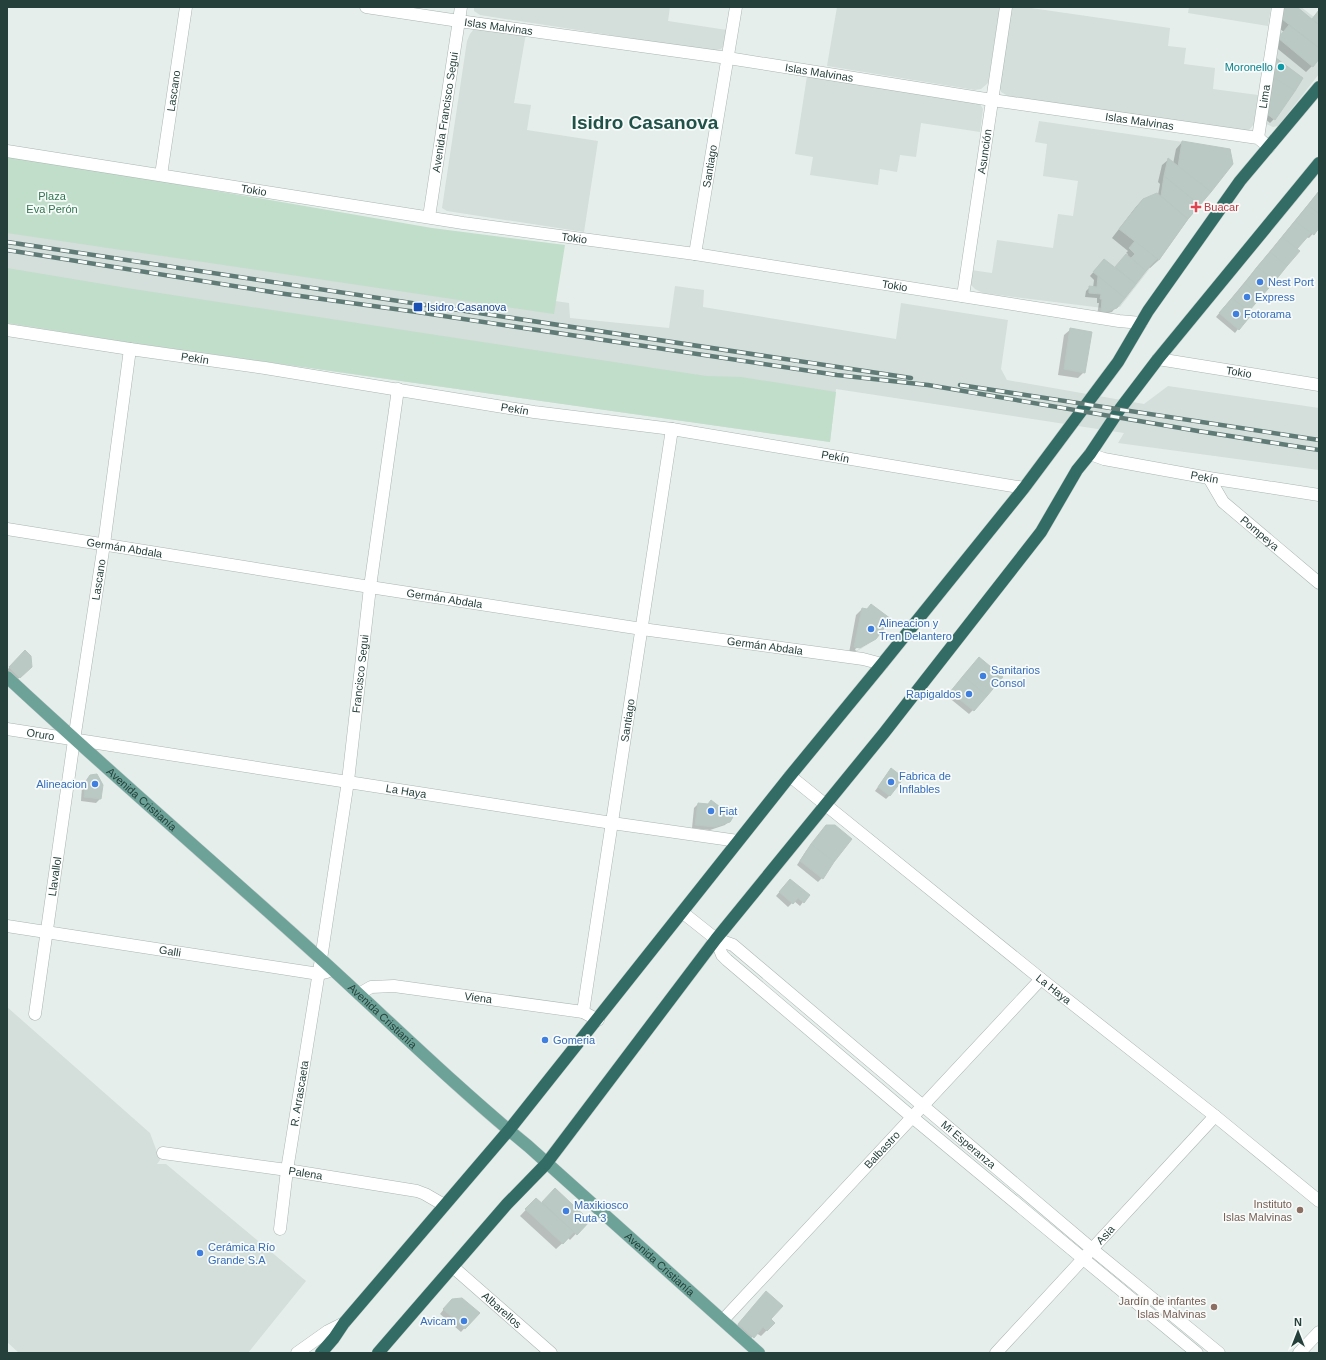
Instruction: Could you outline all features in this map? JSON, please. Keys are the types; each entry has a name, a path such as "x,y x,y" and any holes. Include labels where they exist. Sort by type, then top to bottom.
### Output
{"highway":[{"path":"322,1353 344,1322 509,1130 598,1020 790,776 1024,488 1118,362 1157,298 1240,181 1319,87"},
{"path":"378,1353 507,1204 546,1164 716,939 884,733 1041,532 1077,470 1090,454 1120,409 1158,359 1319,164"}],"main road":[{"name":"Avenida Cristianía","path":"7,677 74,740 321,959 489,1113 723,1320 756,1352"}],"street":[{"name":"Lascano","path":"161,175 186,7"},
{"name":"Islas Malvinas","path":"366,7 728,58 992,100 1258,138"},
{"name":"Avenida Francisco Segui","path":"429,217 461,7"},
{"name":"Santiago","path":"695,254 736,7"},
{"name":"Asunción","path":"962,296 1006,7"},
{"name":"Lima","path":"1258,138 1278,7"},
{"path":"1258,138 1269,147"},
{"name":"Tokio","path":"7,151 463,223 695,254 1119,321 1141,323"},
{"name":"Pekín","path":"7,330 264,368 534,412 672,429 1024,488"},
{"name":"Lascano","path":"74,740 104,544 130,349"},
{"name":"Tokio","path":"1158,359 1319,385"},
{"name":"Francisco Segui","path":"321,959 348,781 370,588 398,389"},
{"name":"Santiago","path":"583,1012 672,429"},
{"name":"Pekín","path":"1090,454 1209,478 1319,495"},
{"name":"Pompeya","path":"1209,478 1223,502 1319,583"},
{"name":"Germán Abdala","path":"7,529 370,588 642,629 863,659 882,664"},
{"name":"Oruro","path":"7,729 74,740"},
{"name":"La Haya","path":"74,740 738,841"},
{"name":"Llavallol","path":"35,1014 74,740"},
{"name":"La Haya","path":"790,776 1040,979 1319,1201"},
{"name":"Mi Esperanza","path":"682,912 716,939 732,945 1092,1249 1219,1353"},
{"name":"Galli","path":"7,926 319,974 334,971"},
{"name":"Mi Esperanza","path":"716,939 722,955 912,1117 1197,1353"},
{"name":"R. Arrascaeta","path":"280,1229 287,1170 321,959"},
{"name":"Balbastro","path":"723,1320 1040,979"},
{"name":"Viena","path":"359,994 371,987 394,986 583,1012 598,1020"},
{"name":"Asia","path":"996,1353 1214,1116"},
{"name":"Palena","path":"163,1153 287,1170 417,1191 444,1205"},
{"name":"Albarellos","path":"454,1267 551,1353"},
{"path":"297,1353 344,1322"},
{"path":"1299,1353 1319,1332"}],"shaded area":[{"path":"474,7 670,7 668,21 727,30 725,44 721,49 713,51 480,15 474,11"},
{"path":"837,7 1000,7 988,83 981,89 975,90 827,66"},
{"path":"1010,7 1024,7 1170,28 1168,46 1186,48 1184,64 1215,68 1213,89 1258,95 1254,124 1249,130 1241,132 1008,96 1001,92 999,84"},
{"path":"1189,7 1271,7 1268,26 1188,13"},
{"path":"1282,7 1301,7 1314,17 1319,10 1319,74 1278,126 1273,127 1266,124"},
{"path":"480,27 526,33 514,103 531,105 527,130 598,141 584,232 447,211 442,208 467,41 474,29"},
{"path":"807,76 980,104 983,109 980,132 921,123 916,157 900,155 897,172 880,169 878,185 810,175 813,157 795,154"},
{"path":"1039,121 1231,149 1231,164 1120,307 1103,308 983,293 971,285 971,270 992,273 997,240 1053,248 1058,214 1073,216 1078,181 1043,176 1047,144 1035,142"},
{"path":"7,231 366,274 569,303 570,318 669,328 675,286 704,290 703,307 896,339 901,303 1008,320 1001,369 1007,380 1144,404 1168,386 1319,408 1319,470 1118,443 1124,433 836,389 830,442 127,342 7,323"},
{"path":"7,1007 150,1133 160,1160 157,1164 166,1164 306,1281 248,1353 19,1353 7,1342"}],"green space":[{"name":"Plaza Eva Perón","path":"7,157 159,181 432,228 565,245 554,314 7,233"},
{"path":"7,268 133,289 706,376 741,377 836,392 830,442 127,342 7,323"}],"building":[{"path":"1284,7 1297,7 1319,25 1319,48 1282,19"},
{"path":"1319,10 1319,25 1312,19"},
{"path":"1289,25 1319,48 1319,59 1313,67 1278,38"},
{"name":"Moronello","path":"1276,58 1303,78 1295,91 1273,77"},
{"path":"1273,77 1295,91 1275,120 1267,114"},
{"path":"1182,141 1230,149 1233,164 1211,192 1178,167"},
{"path":"1168,158 1211,192 1200,205 1164,176"},
{"path":"1164,176 1200,205 1188,219 1161,196"},
{"path":"1319,191 1319,214 1308,205"},
{"path":"1157,193 1188,219 1159,260 1119,229 1143,199"},
{"path":"1308,205 1319,214 1319,228 1314,235 1295,221"},
{"path":"1295,221 1311,233 1297,249 1282,237"},
{"path":"1282,237 1300,251 1287,266 1270,252"},
{"path":"1135,241 1157,259 1146,271 1131,258 1135,254 1129,248"},
{"path":"1270,252 1287,266 1275,281 1257,267"},
{"path":"1126,254 1146,271 1136,284 1115,267"},
{"path":"1104,259 1136,284 1125,298 1093,272"},
{"name":"Nest Port","path":"1257,267 1275,281 1261,297 1245,283"},
{"path":"1098,276 1125,298 1117,308 1106,312 1101,311 1101,294 1089,293 1089,286 1097,287"},
{"name":"Express","path":"1245,283 1261,297 1249,311 1232,298"},
{"name":"Fotorama","path":"1232,298 1252,314 1239,330 1219,313"},
{"path":"1070,328 1092,332 1085,373 1064,369"},
{"name":"Alineacion y Tren Delantero","path":"871,604 891,619 876,639 860,648 854,647 862,608 867,609"},
{"path":"25,650 31,656 32,667 20,678 9,667"},
{"name":"Sanitarios Consol","path":"979,657 1003,677 987,696 963,676"},
{"name":"Rapigaldos","path":"963,676 987,696 974,711 950,692"},
{"name":"Fabrica de Inflables","path":"891,768 904,778 890,796 878,787"},
{"path":"97,774 103,785 101,799 84,797 86,781 90,775"},
{"name":"Fiat","path":"711,800 733,817 730,822 715,827 695,825 698,803 708,804"},
{"path":"826,825 835,825 852,839 834,862 811,844"},
{"path":"811,844 834,862 823,879 800,861"},
{"path":"790,879 810,895 804,903 798,898 793,904 779,892"},
{"name":"Maxikiosco Ruta 3","path":"555,1188 590,1221 577,1235 542,1202"},
{"path":"536,1198 574,1232 563,1244 525,1209"},
{"path":"766,1291 783,1306 771,1319 775,1323 767,1331 763,1327 754,1338 738,1324"},
{"name":"Avicam","path":"462,1298 480,1313 465,1329 443,1309 452,1299"}],"railway":[{"path":"7,242 911,378"},
{"path":"7,250 278,293 417,312 837,375 928,385 1319,450"},
{"path":"960,385 1319,440"}],"place":[{"name":"Moronello","path":"1281,67"},
{"name":"Buacar","path":"1196,207"},
{"name":"Nest Port","path":"1260,282"},
{"name":"Express","path":"1247,297"},
{"name":"Isidro Casanova","path":"418,307"},
{"name":"Fotorama","path":"1236,314"},
{"name":"Alineacion y Tren Delantero","path":"871,629"},
{"name":"Sanitarios Consol","path":"983,676"},
{"name":"Rapigaldos","path":"969,694"},
{"name":"Fabrica de Inflables","path":"891,782"},
{"name":"Alineacion","path":"95,784"},
{"name":"Fiat","path":"711,811"},
{"name":"Gomeria","path":"545,1040"},
{"name":"Instituto Islas Malvinas","path":"1300,1210"},
{"name":"Maxikiosco Ruta 3","path":"566,1211"},
{"name":"Cerámica Río Grande S.A","path":"200,1253"},
{"name":"Jardín de infantes Islas Malvinas","path":"1214,1307"},
{"name":"Avicam","path":"464,1321"}],"district":[{"name":"Isidro Casanova","path":"645,122"}]}
